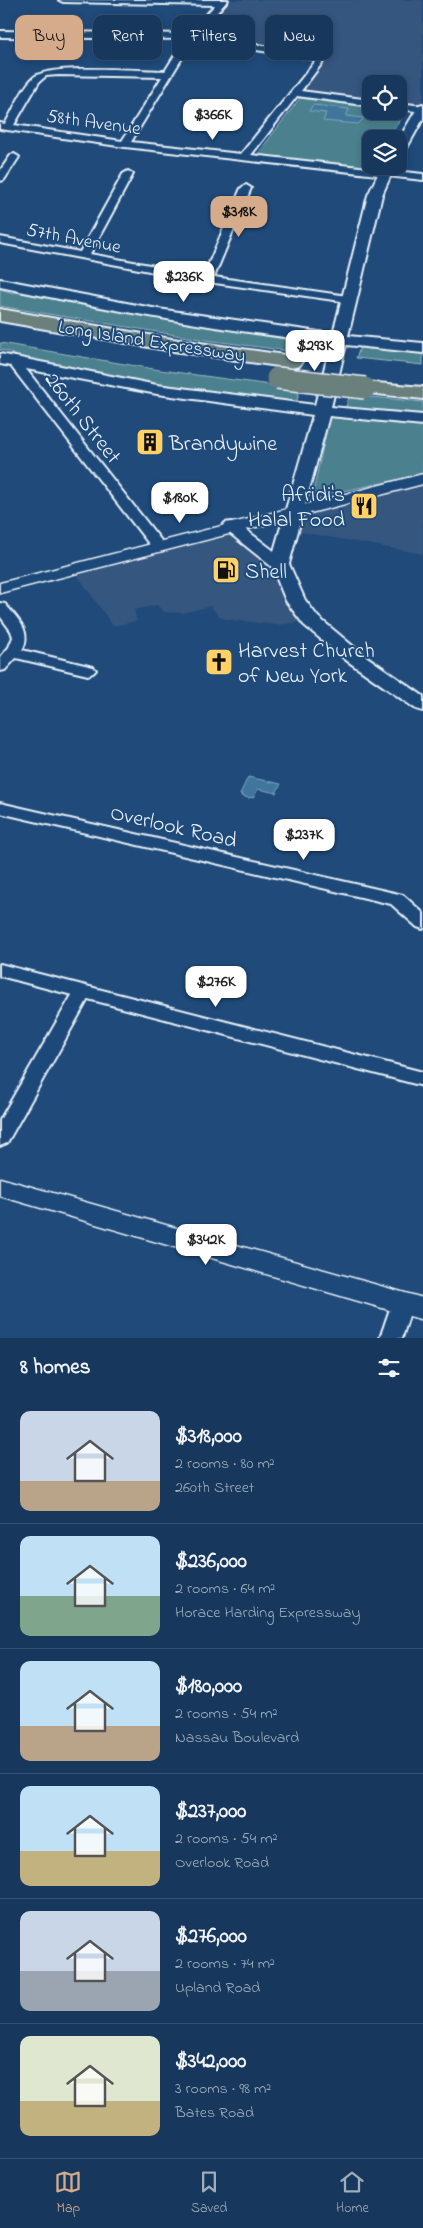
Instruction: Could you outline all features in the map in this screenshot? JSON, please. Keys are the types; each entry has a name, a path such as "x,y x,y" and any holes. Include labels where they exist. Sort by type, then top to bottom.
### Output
{"highway":[{"name":"Long Island Expressway","path":"0,315 166,344 292,362 423,393"},
{"name":"Long Island Expressway","path":"0,332 277,378 366,379 423,376"}],"main road":[{"path":"407,136 423,109"},
{"path":"280,564 322,412 348,299 375,195 385,175"},
{"path":"0,283 160,315 338,340 423,348"},
{"path":"7,361 162,390 322,412 423,420"},
{"path":"230,527 280,564 296,601 311,621 353,656 423,705"}],"street":[{"path":"63,0 222,2"},
{"path":"210,15 222,2"},
{"path":"0,34 172,37"},
{"path":"244,157 319,62 317,57 306,54 255,46"},
{"path":"125,144 177,60"},
{"path":"4,127 35,80 43,74 58,72 169,74"},
{"path":"295,93 362,102"},
{"path":"407,107 423,109"},
{"name":"58th Avenue","path":"4,127 125,144 362,168"},
{"path":"0,178 14,157"},
{"path":"83,256 128,174"},
{"name":"58th Avenue","path":"407,174 423,177"},
{"path":"208,279 246,188"},
{"name":"57th Avenue","path":"0,240 208,279 348,299"},
{"name":"260th Street","path":"7,361 158,546"},
{"path":"0,588 423,478"},
{"path":"0,607 20,632 21,638 13,653 0,667"},
{"path":"13,653 88,670"},
{"name":"Overlook Road","path":"0,808 397,899 423,923"},
{"path":"0,970 423,1079"},
{"path":"0,1138 83,991"},
{"path":"0,1186 413,1306 391,1338"}],"shaded area":[{"path":"224,0 423,0 423,106 407,104 407,75 362,75 362,98 298,90 318,60 333,60 333,15 265,15 265,50 255,48 255,15 211,15"},
{"path":"313,105 349,109 346,116 362,118 362,120 358,124 323,121 326,113 309,111"},
{"path":"423,479 423,554 290,530 295,511"},
{"path":"231,527 280,564 311,621 277,625 225,619 220,617 210,606 183,613 164,612 157,605 134,610 137,621 113,626 73,569"},
{"path":"248,777 281,784 276,793 258,789 254,797 249,798 240,794"}],"green space":[{"path":"300,98 362,106 362,120 400,120 394,130 362,130 362,168 256,156"},
{"path":"0,289 13,293 144,316 313,342 311,354 206,340 0,306"},
{"path":"0,343 160,370 300,389 296,404 213,394 26,361 9,352 0,350"},
{"path":"360,348 423,353 423,365 356,358"},
{"path":"350,395 423,402 423,417 345,409"},
{"path":"330,415 423,422 423,475 312,497"}],"place":[{"name":"Brandywine","path":"150,442"},
{"name":"Afridi's Halal Food","path":"364,506"},
{"name":"Shell","path":"226,570"},
{"name":"Harvest Church of New York","path":"219,662"}]}
